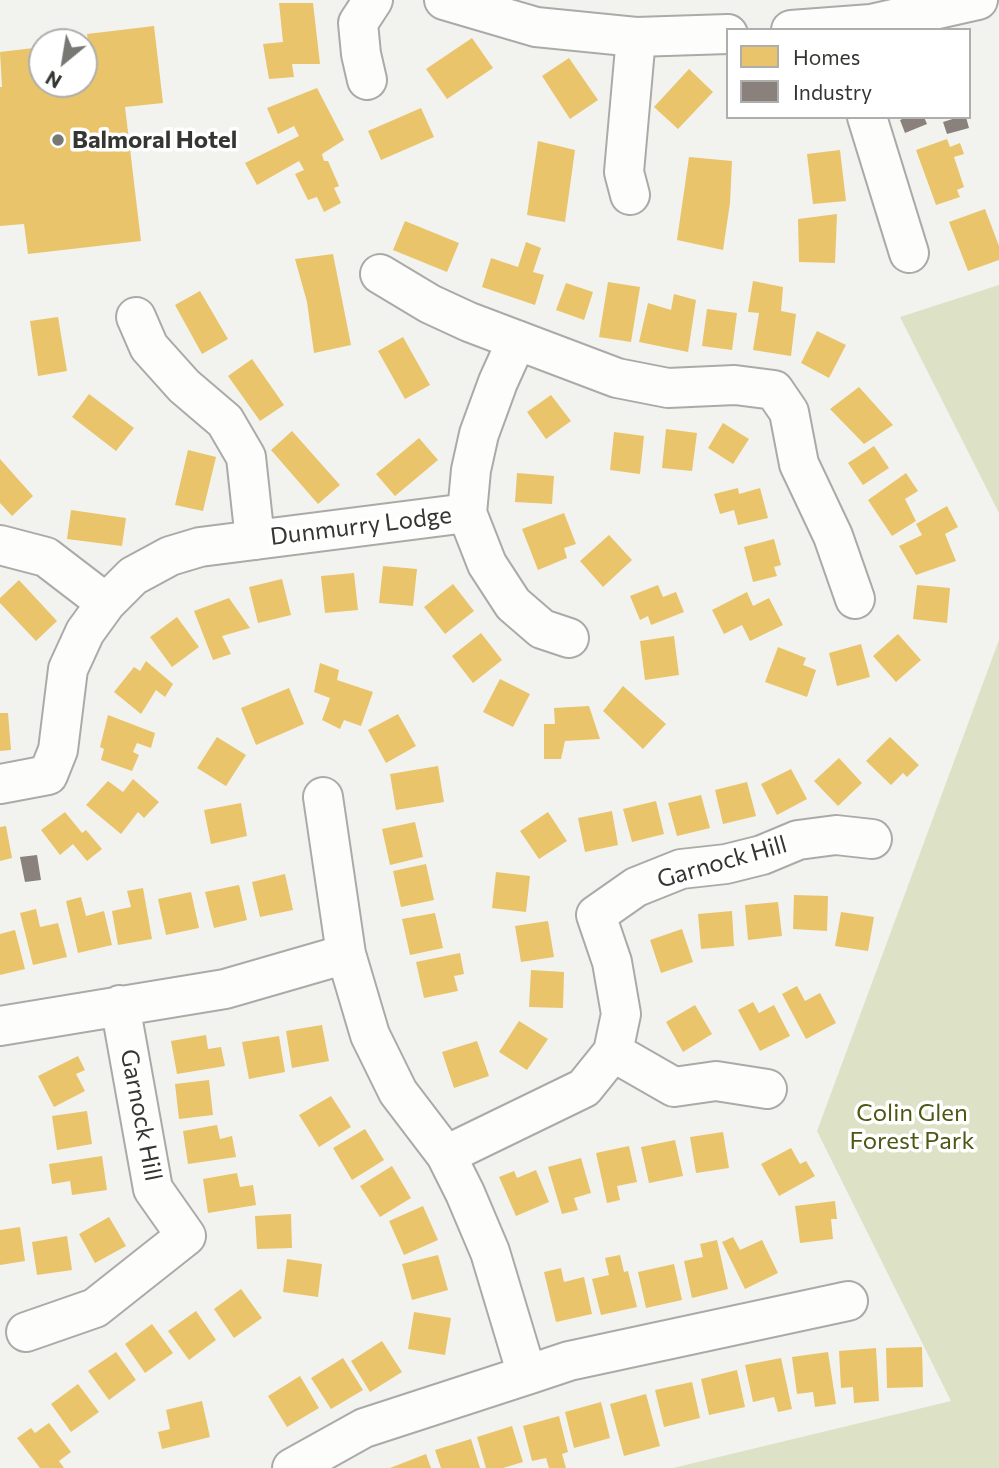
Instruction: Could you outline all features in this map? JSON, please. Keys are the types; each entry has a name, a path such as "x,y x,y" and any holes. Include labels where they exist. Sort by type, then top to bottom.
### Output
{"street":[{"path":"367,80 358,23 373,0"},
{"path":"444,0 536,27 636,37 726,34"},
{"path":"838,28 861,27 978,0"},
{"path":"630,195 624,172 636,37"},
{"path":"868,119 909,253"},
{"path":"380,274 430,304 617,378 668,388 735,384 774,390 789,412 799,464 833,536 855,599"},
{"name":"Dunmurry Lodge","path":"136,317 149,347 184,386 225,421 246,457 255,540"},
{"name":"Dunmurry Lodge","path":"517,340 479,434 471,470 467,513 487,564 513,604 542,629 569,638"},
{"name":"Dunmurry Lodge","path":"0,784 48,775 58,750 68,669 85,632 106,603 133,576 170,556 200,547 467,513"},
{"path":"0,545 46,557 106,603"},
{"path":"323,797 346,954 370,1035 398,1093 446,1155 491,1252 527,1375"},
{"name":"Garnock Hill","path":"446,1155 584,1088 613,1052 621,1014 612,962 596,915 636,887 681,869 726,864 762,855 798,840 836,835 872,839"},
{"path":"0,1026 225,989 346,954"},
{"name":"Garnock Hill","path":"26,1332 95,1308 186,1236 153,1189 120,1005"},
{"path":"613,1052 674,1087 716,1081 767,1089"},
{"path":"292,1468 364,1428 569,1361 848,1301"}],"green space":[{"path":"999,285 999,513 900,317"},
{"name":"Colin Glen Forest Park","path":"999,640 999,1468 673,1468 951,1401 817,1131"}],"building: Homes":[{"path":"279,3 313,3 320,64 292,64 294,77 269,79 263,44 283,42"},
{"path":"154,26 163,103 125,107 141,241 28,254 24,224 0,226 0,52 28,49 28,98 98,98 98,33"},
{"path":"472,38 493,68 447,99 426,69"},
{"path":"569,58 598,100 570,119 542,76"},
{"path":"689,69 713,92 678,129 654,107"},
{"path":"317,88 344,140 322,154 339,186 334,188 341,203 324,212 317,197 308,200 295,174 304,170 299,161 257,185 245,163 299,136 294,126 278,134 267,108"},
{"path":"421,108 434,137 381,160 368,131"},
{"path":"947,139 950,147 960,143 964,154 954,157 964,187 957,190 960,197 936,205 916,150"},
{"path":"538,141 575,150 565,222 527,215"},
{"path":"840,150 846,201 813,204 807,154"},
{"path":"689,157 732,161 730,203 723,250 677,240"},
{"path":"985,209 999,246 999,260 968,271 949,222"},
{"path":"837,214 835,263 799,262 798,219"},
{"path":"405,221 459,243 447,272 393,250"},
{"path":"526,242 541,248 533,272 544,275 535,305 482,287 491,258 518,267"},
{"path":"333,254 351,345 314,353 307,302 295,259"},
{"path":"753,281 783,287 781,311 796,314 791,356 753,350 759,313 748,312"},
{"path":"608,282 640,287 631,342 599,337"},
{"path":"566,283 593,292 584,320 556,310"},
{"path":"200,291 228,339 202,354 175,305"},
{"path":"674,294 696,300 688,352 639,342 648,303 671,310"},
{"path":"707,309 737,313 732,350 702,346"},
{"path":"58,317 67,371 38,376 30,321"},
{"path":"817,331 846,345 829,378 801,363"},
{"path":"403,337 430,385 405,399 378,351"},
{"path":"252,359 284,405 260,421 228,376"},
{"path":"859,387 893,425 864,444 830,409"},
{"path":"89,394 134,428 116,451 72,417"},
{"path":"551,395 571,421 546,439 527,412"},
{"path":"723,423 749,439 733,464 708,448"},
{"path":"666,429 697,433 692,471 662,468"},
{"path":"292,431 340,485 318,504 271,450"},
{"path":"614,432 644,436 640,474 610,470"},
{"path":"419,438 438,460 395,496 376,474"},
{"path":"874,446 889,468 863,485 848,463"},
{"path":"188,450 216,457 203,511 175,505"},
{"path":"0,459 33,496 12,516 0,503"},
{"path":"517,473 554,476 552,504 515,502"},
{"path":"906,473 918,491 905,499 916,521 892,536 868,500"},
{"path":"738,488 739,494 760,488 768,518 738,525 734,510 720,514 714,494"},
{"path":"947,506 958,527 945,534 956,561 916,575 899,546 922,535 916,524"},
{"path":"71,510 126,518 122,546 67,539"},
{"path":"564,513 576,544 564,548 567,558 538,570 522,529"},
{"path":"609,535 632,560 603,587 580,561"},
{"path":"774,539 781,565 774,567 777,576 753,582 744,547"},
{"path":"383,566 417,569 413,606 379,603"},
{"path":"354,573 358,610 325,613 321,576"},
{"path":"282,579 291,615 258,623 249,587"},
{"path":"19,580 57,621 36,641 0,603 0,598"},
{"path":"453,584 474,611 445,634 424,607"},
{"path":"658,585 663,597 676,592 684,612 651,625 648,616 640,620 630,596"},
{"path":"917,585 950,588 947,623 913,619"},
{"path":"747,592 753,606 769,598 783,625 750,641 742,625 724,634 712,610"},
{"path":"229,598 250,628 222,636 231,654 213,660 194,611"},
{"path":"177,617 199,647 172,667 150,637"},
{"path":"481,633 502,660 473,683 452,656"},
{"path":"898,634 921,660 896,682 873,656"},
{"path":"674,636 679,675 645,680 640,641"},
{"path":"861,644 870,677 837,686 829,653"},
{"path":"778,647 806,658 803,665 816,670 807,697 765,682"},
{"path":"146,661 173,684 165,697 156,690 141,714 114,692 134,667 140,671"},
{"path":"320,663 339,670 337,680 373,692 361,726 344,720 340,729 322,720 330,698 314,692"},
{"path":"500,679 530,694 513,727 483,712"},
{"path":"623,686 666,724 643,749 603,711"},
{"path":"289,688 304,724 256,745 241,708"},
{"path":"589,706 600,739 565,741 561,759 544,759 544,724 555,724 554,708"},
{"path":"0,713 8,713 11,750 0,751"},
{"path":"398,714 416,746 386,763 368,730"},
{"path":"108,715 155,733 151,748 137,743 133,752 139,755 132,771 101,760 104,749 100,747"},
{"path":"217,737 246,755 226,786 197,768"},
{"path":"890,737 919,765 907,777 903,773 891,785 866,761"},
{"path":"839,758 862,783 838,806 814,781"},
{"path":"438,766 444,802 396,810 390,774"},
{"path":"791,769 807,799 777,815 761,784"},
{"path":"133,779 159,802 144,818 138,812 121,834 86,805 108,781 123,792"},
{"path":"747,782 756,816 723,824 715,790"},
{"path":"701,795 710,828 677,836 668,803"},
{"path":"656,801 664,834 632,842 623,809"},
{"path":"241,803 247,836 211,844 204,810"},
{"path":"612,811 618,845 585,852 578,818"},
{"path":"65,812 82,833 86,830 102,849 87,861 73,844 60,855 41,830"},
{"path":"548,812 567,841 539,859 520,831"},
{"path":"415,822 423,857 390,865 382,829"},
{"path":"6,826 12,858 0,861 0,827"},
{"path":"426,864 434,900 401,907 393,871"},
{"path":"496,872 530,876 526,912 492,908"},
{"path":"285,874 293,910 260,917 252,882"},
{"path":"239,885 247,920 214,928 205,892"},
{"path":"143,888 152,939 118,945 112,911 131,907 127,891"},
{"path":"191,892 199,928 166,935 158,899"},
{"path":"794,895 828,896 827,931 793,929"},
{"path":"81,897 86,916 104,911 112,945 78,953 66,901"},
{"path":"778,902 782,936 748,940 745,905"},
{"path":"36,909 40,927 58,923 67,957 33,965 20,913"},
{"path":"732,911 734,946 701,949 698,914"},
{"path":"841,912 874,917 868,951 835,946"},
{"path":"435,913 443,948 410,955 402,919"},
{"path":"548,921 554,957 521,962 515,926"},
{"path":"682,929 693,962 661,973 650,940"},
{"path":"15,930 25,969 0,975 0,934"},
{"path":"460,953 464,974 454,976 458,991 424,998 416,962"},
{"path":"531,970 564,972 563,1008 529,1007"},
{"path":"797,986 805,1001 820,993 836,1023 806,1039 782,994"},
{"path":"753,1002 759,1013 774,1005 790,1036 760,1051 738,1010"},
{"path":"695,1005 712,1034 683,1052 666,1022"},
{"path":"519,1021 548,1039 527,1070 499,1052"},
{"path":"322,1025 329,1061 292,1068 286,1031"},
{"path":"206,1035 208,1049 221,1047 225,1066 177,1074 171,1041"},
{"path":"279,1036 285,1072 249,1079 242,1042"},
{"path":"477,1041 489,1076 454,1088 442,1052"},
{"path":"78,1056 85,1070 76,1074 85,1091 54,1107 38,1076"},
{"path":"209,1080 213,1115 179,1119 175,1084"},
{"path":"331,1096 351,1127 319,1147 299,1115"},
{"path":"87,1111 92,1144 57,1150 52,1116"},
{"path":"217,1125 220,1139 232,1136 236,1157 188,1164 183,1131"},
{"path":"365,1129 384,1160 352,1180 333,1148"},
{"path":"723,1132 729,1168 696,1173 690,1137"},
{"path":"675,1140 683,1176 649,1183 641,1147"},
{"path":"629,1146 637,1182 617,1186 620,1200 607,1203 596,1153"},
{"path":"791,1148 800,1164 806,1161 815,1176 779,1196 761,1164"},
{"path":"102,1156 107,1190 72,1195 70,1181 52,1184 49,1164"},
{"path":"581,1158 591,1193 574,1198 578,1210 562,1214 548,1167"},
{"path":"392,1166 411,1198 380,1217 360,1186"},
{"path":"536,1170 549,1202 516,1216 499,1177 514,1171 517,1178"},
{"path":"237,1173 240,1187 253,1185 256,1205 208,1213 203,1179"},
{"path":"835,1201 837,1219 831,1219 833,1239 800,1243 795,1206"},
{"path":"423,1206 438,1240 404,1255 389,1221"},
{"path":"291,1214 292,1248 257,1249 255,1216"},
{"path":"109,1217 126,1246 95,1263 79,1234"},
{"path":"20,1227 25,1261 0,1265 0,1230"},
{"path":"67,1236 72,1270 37,1275 32,1242"},
{"path":"733,1237 740,1250 762,1240 778,1273 745,1289 722,1242"},
{"path":"717,1240 728,1289 692,1298 684,1261 703,1257 700,1244"},
{"path":"438,1255 448,1290 412,1300 402,1264"},
{"path":"620,1255 624,1272 628,1271 637,1307 601,1315 592,1279 609,1275 605,1258"},
{"path":"287,1259 322,1264 318,1297 283,1292"},
{"path":"674,1264 682,1300 646,1308 638,1272"},
{"path":"561,1268 564,1282 584,1277 592,1314 556,1322 544,1272"},
{"path":"241,1289 262,1318 234,1338 214,1309"},
{"path":"196,1311 216,1340 189,1360 168,1331"},
{"path":"414,1312 451,1318 445,1355 408,1349"},
{"path":"152,1324 173,1353 145,1373 125,1344"},
{"path":"382,1341 402,1372 370,1392 351,1361"},
{"path":"922,1347 923,1387 887,1388 886,1348"},
{"path":"876,1348 879,1401 854,1403 853,1387 841,1388 839,1351"},
{"path":"116,1352 136,1380 109,1400 88,1371"},
{"path":"828,1352 836,1404 815,1407 813,1392 797,1394 792,1357"},
{"path":"343,1358 363,1390 331,1409 311,1378"},
{"path":"781,1358 792,1409 778,1412 774,1397 753,1402 745,1365"},
{"path":"737,1370 745,1407 709,1415 701,1379"},
{"path":"300,1376 319,1408 287,1427 268,1396"},
{"path":"692,1382 700,1418 664,1427 655,1390"},
{"path":"78,1384 99,1412 71,1432 51,1404"},
{"path":"646,1394 660,1446 624,1456 610,1404"},
{"path":"202,1401 210,1437 162,1449 158,1432 170,1429 166,1410"},
{"path":"601,1402 610,1438 574,1448 565,1412"},
{"path":"559,1416 568,1452 562,1454 566,1468 549,1468 546,1458 532,1461 523,1426"},
{"path":"49,1423 71,1452 59,1461 64,1468 40,1468 17,1438 31,1428 35,1433"},
{"path":"512,1426 523,1462 503,1468 486,1468 477,1437"},
{"path":"471,1439 480,1468 441,1468 435,1450"},
{"path":"426,1454 431,1468 390,1468"}],"building: Industry":[{"path":"925,119 927,124 905,133 900,120"},
{"path":"967,119 969,128 947,134 943,122"},
{"path":"37,855 41,880 25,882 20,857"}],"place":[{"name":"Balmoral Hotel","path":"58,140"}]}
